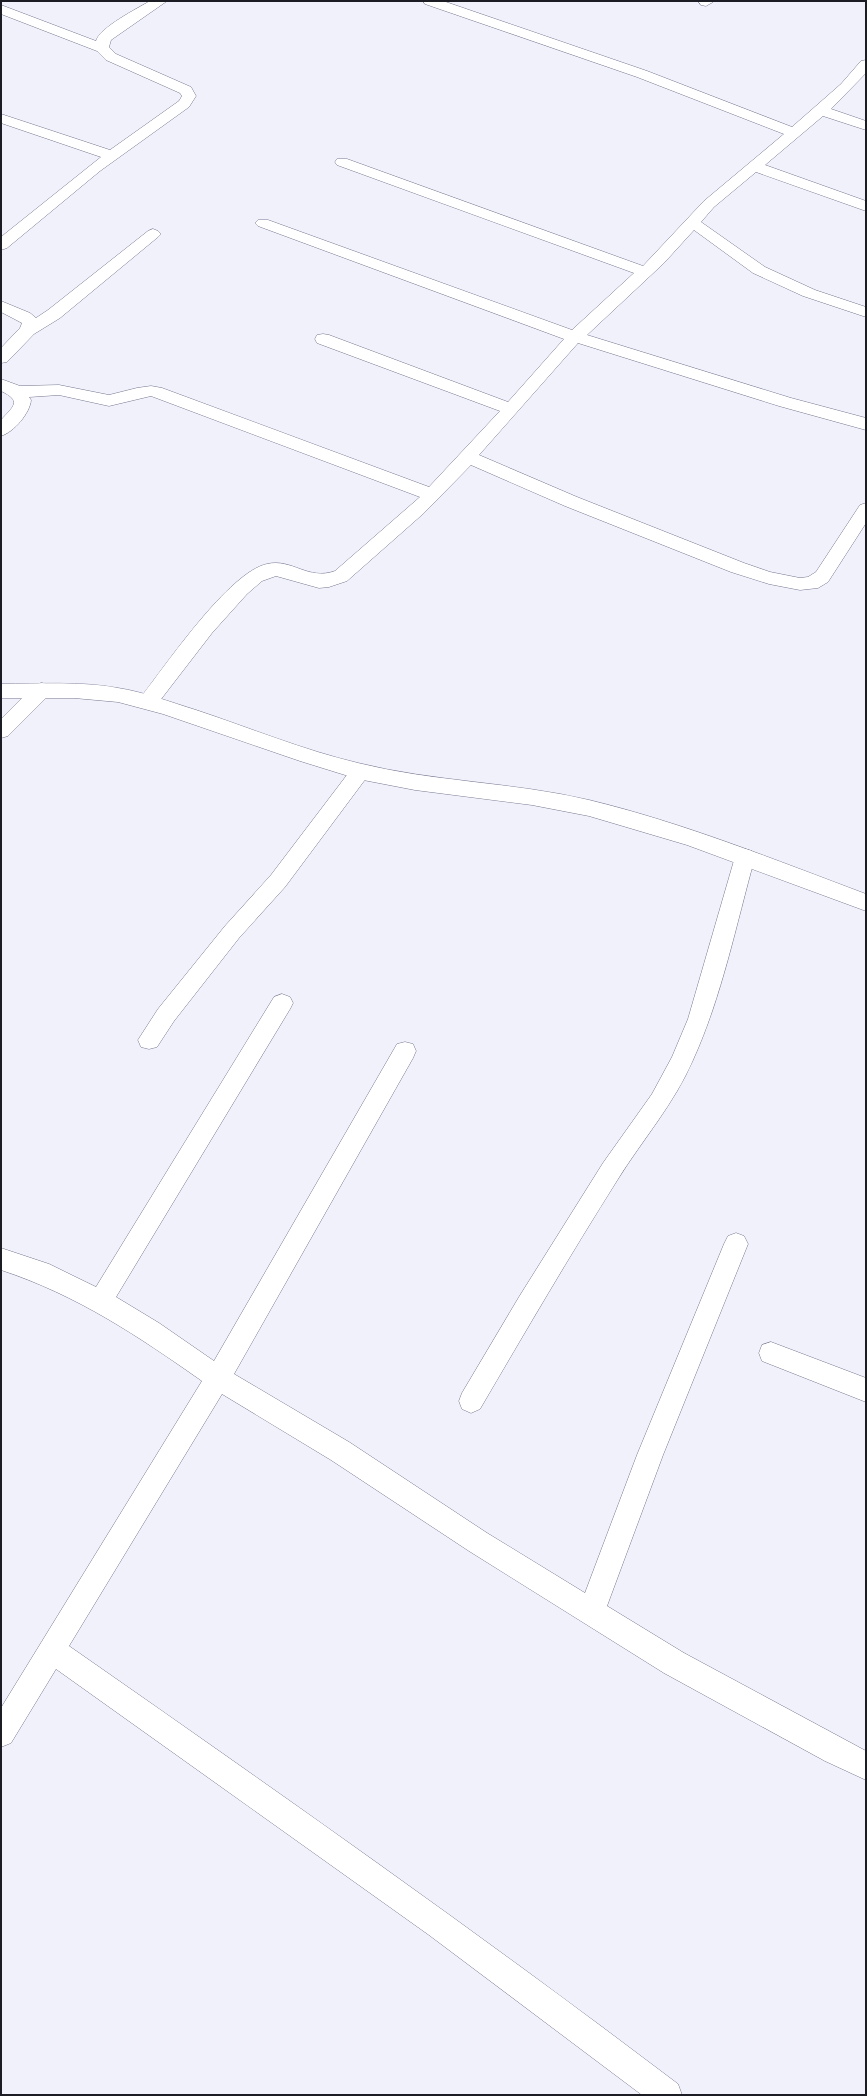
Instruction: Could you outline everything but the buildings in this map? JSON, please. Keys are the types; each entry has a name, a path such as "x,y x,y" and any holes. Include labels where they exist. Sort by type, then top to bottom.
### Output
{"street":[{"path":"102,48 104,38 160,1"},
{"path":"430,1 677,87 793,132"},
{"path":"1,9 102,48 111,57 178,85 186,90 189,96 184,104 175,112 72,186 1,245"},
{"path":"148,702 226,605 259,573 270,569 282,571 314,582 330,582 341,576 432,495 575,337 645,272 709,204 846,87 866,64"},
{"path":"820,110 866,126"},
{"path":"1,118 112,156"},
{"path":"342,162 645,272"},
{"path":"753,166 866,206"},
{"path":"692,222 759,270 809,293 866,312"},
{"path":"262,223 575,337 777,399 866,424"},
{"path":"1,358 28,330 59,310 153,234"},
{"path":"1,306 24,317 30,322 28,330"},
{"path":"323,339 511,409"},
{"path":"1,384 18,392 59,390 109,401 144,392 162,393 432,495"},
{"path":"1,430 22,408 23,400 18,392"},
{"path":"468,457 563,499 709,556 759,574 801,584 815,583 822,577 866,509"},
{"path":"1,730 42,690"},
{"path":"1,691 83,691 148,702 299,754 360,772 407,781 526,795 589,808 665,829 745,857 866,903"},
{"path":"149,1040 166,1015 232,932 278,881 360,772"},
{"path":"470,1402 527,1305 611,1170 660,1101 682,1060 699,1019 745,857"},
{"path":"101,1301 282,1003"},
{"path":"1,1733 218,1378 405,1052"},
{"path":"592,1611 650,1455 736,1244"},
{"path":"1,1259 41,1272 101,1301 150,1331 218,1378 340,1451 478,1542 674,1663 835,1752 866,1766"},
{"path":"771,1353 866,1390"},
{"path":"52,1650 373,1876 576,2024 667,2095"}]}
